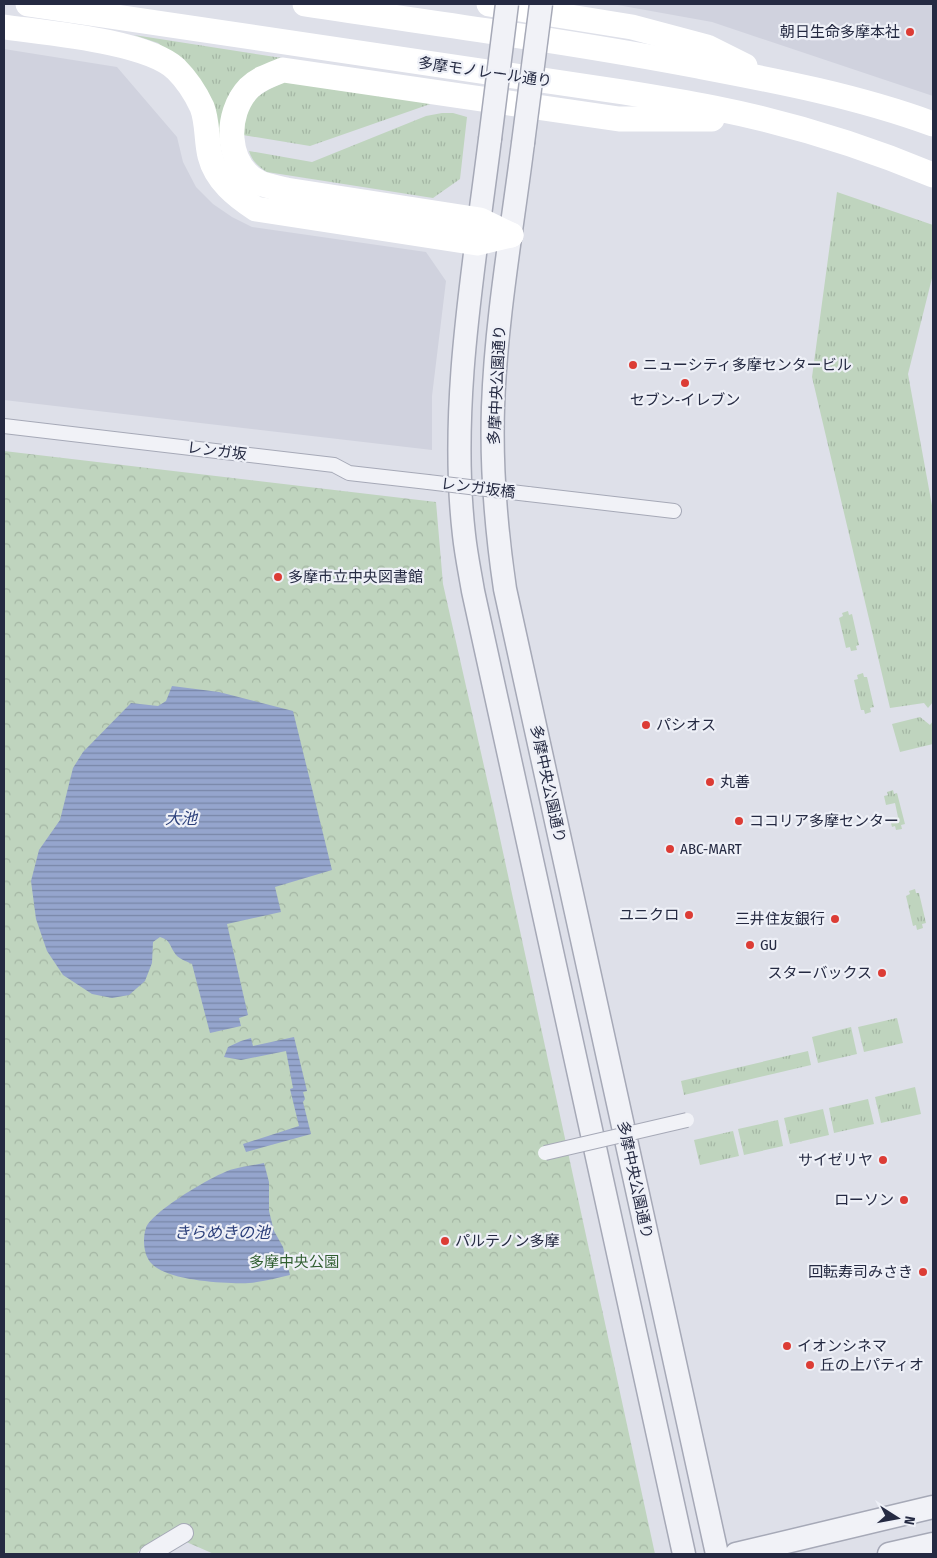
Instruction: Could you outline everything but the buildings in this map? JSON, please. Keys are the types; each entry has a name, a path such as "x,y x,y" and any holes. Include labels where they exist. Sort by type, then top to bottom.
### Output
{"main road":[{"name":"多摩モノレール通り","path":"28,4 623,92 714,108 805,130 933,175"},
{"path":"305,4 629,53 772,80 855,100 933,124"},
{"path":"489,4 632,27 707,48 772,80"},
{"path":"4,27 110,43 154,56 176,69 191,87 202,108 210,157 218,174 228,188 240,199 256,209 511,235"},
{"path":"478,231 260,183 245,171 234,151 231,128 236,106 249,88 264,76 283,70 619,119 762,120"}],"street":[{"path":"507,4 464,347 460,464 464,535 475,601 684,1554"},
{"name":"多摩中央公園通り","path":"541,4 496,351 492,467 497,532 505,589 718,1554"},
{"name":"レンガ坂","path":"4,426 334,465 349,473 428,482"},
{"name":"レンガ坂橋","path":"428,482 674,511"},
{"path":"545,1153 686,1120"},
{"path":"736,1554 933,1507"},
{"path":"149,1554 184,1532"},
{"path":"889,1554 933,1544"}],"shaded area":[{"path":"612,4 933,4 933,96 712,22"},
{"path":"4,49 117,67 177,137 183,162 196,187 213,204 232,217 252,227 426,252 446,281 432,396 432,450 4,400"}],"green space":[{"path":"134,35 295,60 278,62 222,149 176,57 158,43"},
{"path":"291,79 436,102 310,146 243,135 247,113 256,98 271,88"},
{"path":"453,113 467,117 460,179 433,198 267,172 256,163 249,151 312,162 426,116"},
{"path":"837,192 933,225 933,274 908,374 933,511 933,702 928,708 924,703 890,708 812,377"},
{"name":"多摩中央公園","path":"4,451 436,502 443,584 655,1554 214,1554 168,1534 143,1547 136,1554 4,1554"},
{"path":"848,611 849,615 852,614 859,645 856,646 857,650 851,651 850,647 846,648 839,618 843,616 842,613"},
{"path":"863,673 864,677 867,677 874,707 870,708 871,712 865,714 864,710 861,710 854,680 858,679 857,675"},
{"path":"920,717 930,725 933,721 933,744 900,752 892,724"},
{"path":"893,790 894,794 897,793 905,824 901,825 902,829 896,830 895,826 892,827 890,819 898,817 895,803 886,805 884,796 888,795 887,792"},
{"path":"915,889 916,893 919,893 926,923 922,924 923,928 917,930 916,925 913,926 906,896 910,894 909,891"},
{"path":"897,1018 903,1043 864,1052 858,1027"},
{"path":"851,1027 857,1054 818,1063 812,1037"},
{"path":"808,1051 811,1065 684,1095 681,1081"},
{"path":"915,1087 921,1114 881,1123 875,1097"},
{"path":"868,1099 874,1124 834,1133 829,1108"},
{"path":"823,1109 829,1135 790,1144 784,1118"},
{"path":"778,1120 783,1146 744,1155 738,1129"},
{"path":"733,1131 739,1156 700,1165 694,1140"}],"water":[{"name":"大池","path":"172,686 219,692 293,711 332,870 275,887 281,912 227,924 248,1015 239,1018 241,1026 210,1033 192,964 182,960 174,952 166,939 160,937 153,942 152,963 145,981 129,995 112,998 92,994 63,975 47,951 36,919 31,881 39,850 60,820 73,768 83,752 131,703 158,706 166,701"},
{"path":"294,1037 307,1091 303,1092 305,1099 303,1102 311,1134 246,1152 243,1144 299,1126 290,1089 293,1088 286,1051 241,1060 224,1057 228,1047 251,1038 253,1046"},
{"name":"きらめきの池","path":"264,1163 269,1182 269,1211 274,1231 283,1247 290,1275 249,1283 213,1282 171,1274 160,1270 149,1261 144,1247 144,1238 150,1221 158,1214 180,1197 215,1177 233,1169"}],"place":[{"name":"朝日生命多摩本社","path":"910,32"},
{"name":"ニューシティ多摩センタービル","path":"633,365"},
{"name":"セブン-イレブン","path":"685,383"},
{"name":"多摩市立中央図書館","path":"278,577"},
{"name":"パシオス","path":"646,725"},
{"name":"丸善","path":"710,782"},
{"name":"ココリア多摩センター","path":"739,821"},
{"name":"ABC-MART","path":"670,849"},
{"name":"ユニクロ","path":"689,915"},
{"name":"三井住友銀行","path":"835,919"},
{"name":"GU","path":"750,945"},
{"name":"スターバックス","path":"882,973"},
{"name":"サイゼリヤ","path":"883,1160"},
{"name":"ローソン","path":"904,1200"},
{"name":"パルテノン多摩","path":"445,1241"},
{"name":"回転寿司みさき","path":"923,1272"},
{"name":"イオンシネマ","path":"787,1346"},
{"name":"丘の上パティオ","path":"810,1365"}]}
